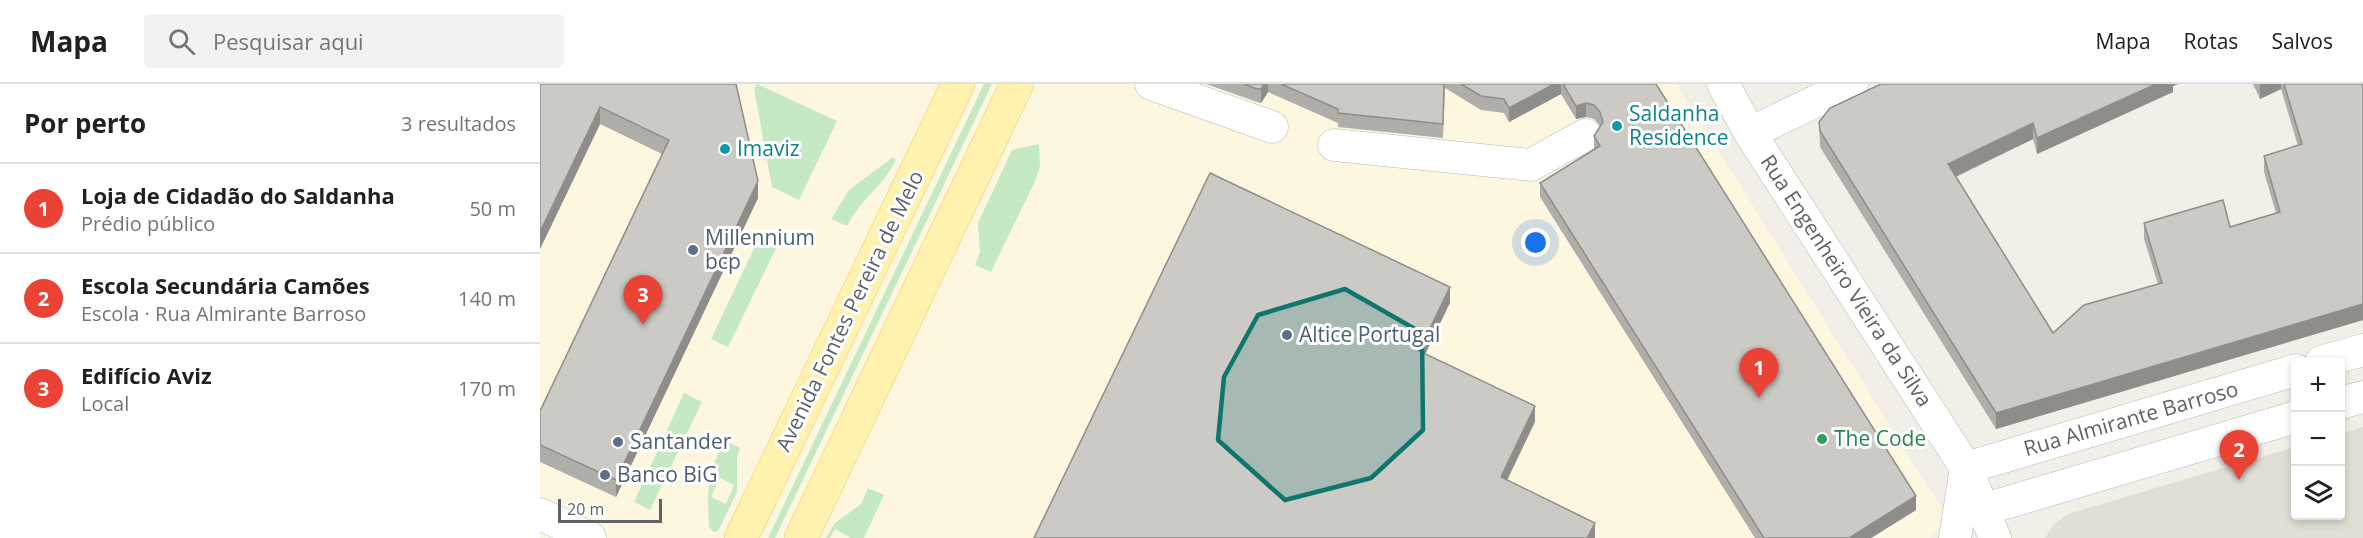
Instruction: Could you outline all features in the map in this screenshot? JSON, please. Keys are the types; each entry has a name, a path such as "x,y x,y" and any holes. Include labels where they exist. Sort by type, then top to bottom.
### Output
{"main road":[{"path":"801,538 1017,84"},
{"name":"Avenida Fontes Pereira de Melo","path":"741,538 953,86"}],"street":[{"path":"1151,84 1272,127"},
{"path":"1750,133 1852,84"},
{"name":"Rua Engenheiro Vieira da Silva","path":"1726,85 1750,133 1966,468 1985,509 1995,538"},
{"path":"1334,145 1531,165 1585,135"},
{"path":"2337,358 2363,350"},
{"name":"Rua Almirante Barroso","path":"1966,468 2291,371"},
{"path":"2345,402 2363,397"},
{"name":"Rua Almirante Barroso","path":"1985,509 2291,418"},
{"path":"1957,536 1966,468"},
{"path":"540,514 591,538"}],"highlighted area":[{"path":"1345,289 1422,333 1423,430 1371,478 1285,500 1218,440 1224,377 1258,315"}],"shaded area":[{"path":"540,84 1677,84 1948,519 1930,538 540,538"},
{"path":"2363,427 2363,538 2045,538 2055,523 2071,513 2291,448 2291,520 2345,520 2345,433"}],"green space":[{"path":"757,84 837,121 799,200 772,187 754,89"},
{"path":"984,84 992,84 775,538 768,538"},
{"path":"1039,144 1040,165 1036,179 991,272 975,265 980,252 978,223 1012,150"},
{"path":"893,157 896,160 891,169 858,208 847,226 831,219 849,190"},
{"path":"761,234 779,242 728,347 711,339"},
{"path":"684,393 702,402 650,510 634,502"},
{"path":"724,440 740,448 737,457 737,492 718,531 714,532 709,527 708,492 711,473","holes":["720,478 734,485 726,504 711,497"]},
{"path":"868,488 884,495 864,538 851,538 835,529 830,538 826,538 835,523 861,504"}],"building":[{"path":"540,84 736,84 758,181 616,480 540,445 540,411 669,140 600,107 540,232"},
{"path":"1244,84 1264,84 1261,89 1257,89"},
{"path":"1281,84 1444,84 1443,124 1338,113 1338,109"},
{"path":"1461,84 1554,84 1509,108 1504,99 1481,96"},
{"path":"1563,84 1656,84 1916,496 1849,538 1764,538 1540,183 1600,146 1594,136 1603,122 1600,112 1594,105 1586,103 1576,106"},
{"path":"1881,84 2156,84 2037,138 2033,123 1948,164 2053,333 2084,305 2162,283 2144,223 2223,200 2230,227 2280,212 2264,156 2302,144 2284,84 2363,84 2363,304 1996,413 1820,131 1819,122 1830,108"},
{"name":"Altice Portugal","path":"1210,173 1450,287 1419,351 1535,406 1501,477 1595,523 1587,538 1034,538"}],"place":[{"name":"Saldanha Residence","path":"1617,126"},
{"name":"Imaviz","path":"725,149"},
{"name":"Millennium bcp","path":"693,250"},
{"name":"Edifício Aviz","path":"643,325"},
{"name":"Altice Portugal","path":"1287,335"},
{"name":"Loja de Cidadão do Saldanha","path":"1759,398"},
{"name":"The Code","path":"1822,439"},
{"name":"Santander","path":"618,442"},
{"name":"Banco BiG","path":"605,475"},
{"name":"Escola Secundária Camões","path":"2239,480"}]}
